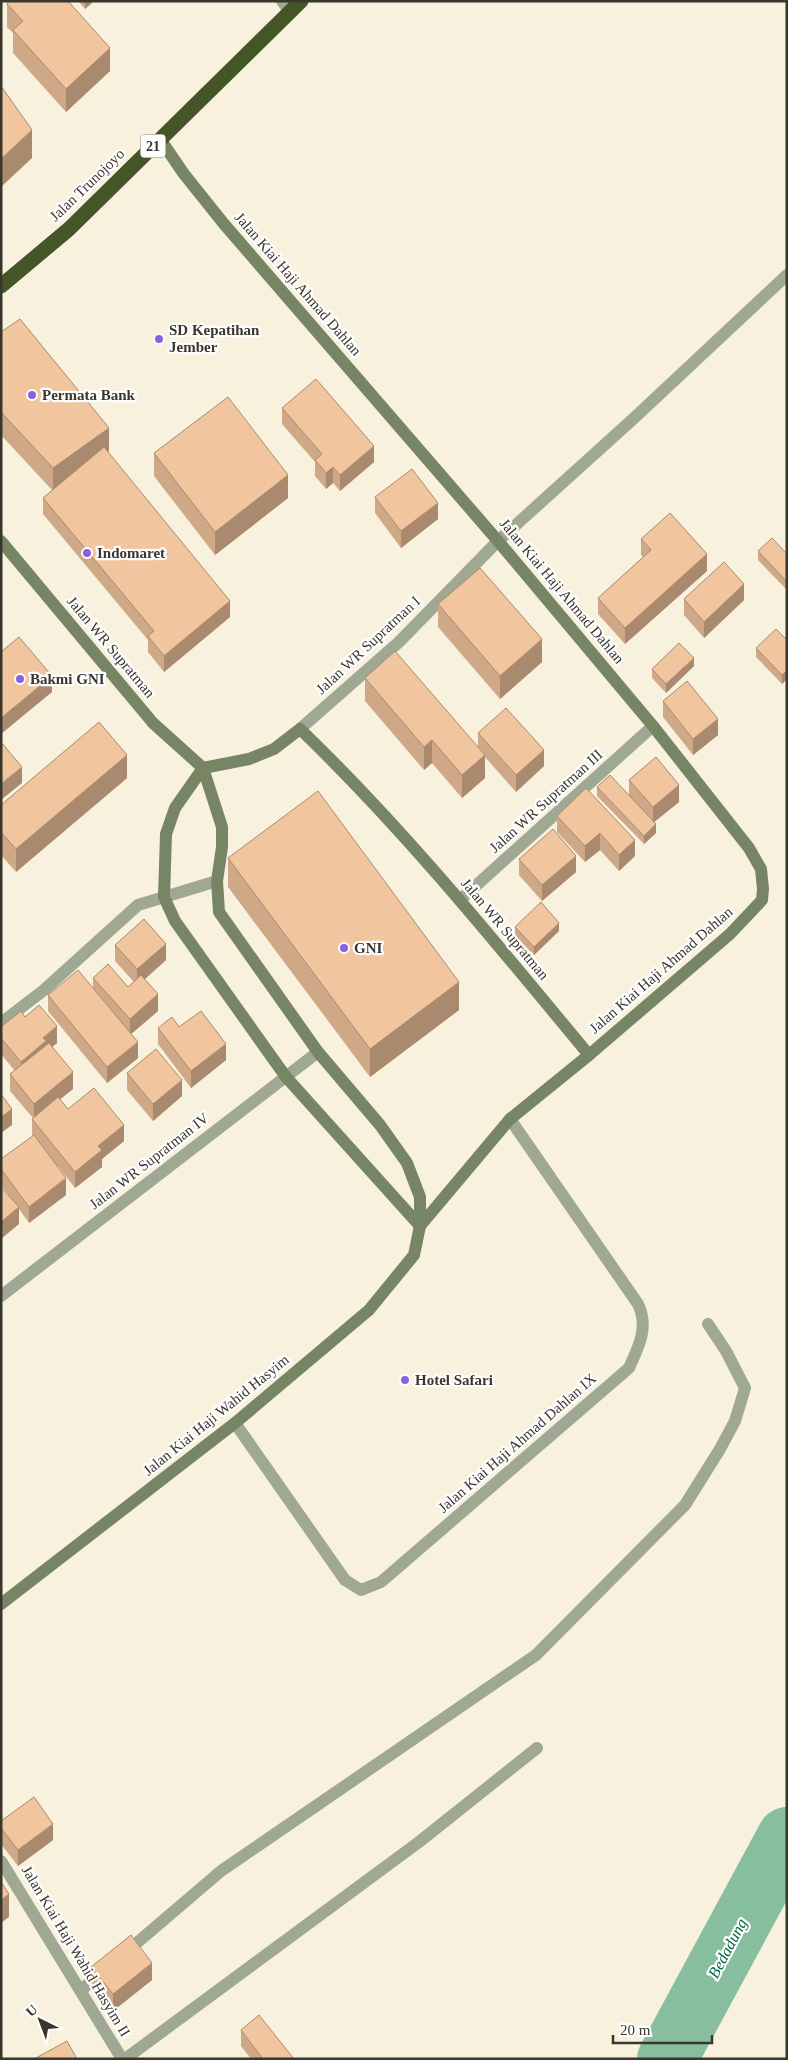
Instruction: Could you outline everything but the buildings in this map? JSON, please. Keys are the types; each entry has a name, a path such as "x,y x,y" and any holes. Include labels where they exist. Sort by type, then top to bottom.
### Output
{"highway":[{"name":"Jalan Trunojoyo","path":"1,286 69,229 291,5"}],"street":[{"name":"Jalan Kiai Haji Ahmad Dahlan","path":"160,139 184,174 224,224 498,541 653,726 749,848 761,869 762,900 730,934 589,1055"},
{"name":"Jalan WR Supratman I","path":"300,729 399,642 498,541 632,420 787,275"},
{"name":"Jalan WR Supratman","path":"1,541 153,723 203,768"},
{"name":"Jalan WR Supratman III","path":"460,900 653,726"},
{"name":"Jalan WR Supratman","path":"300,729 350,777 460,900 589,1055"},
{"path":"300,729 274,748 249,759 203,768 175,808 166,834 163,866 164,897 175,921 286,1077 420,1226"},
{"path":"203,768 222,827 222,847 216,880 219,912 318,1052 380,1125 407,1163 420,1197 420,1226"},
{"path":"1,1023 44,990 138,905 216,880"},
{"name":"Jalan WR Supratman IV","path":"1,1296 318,1052"},
{"path":"420,1226 510,1119 589,1055"},
{"name":"Jalan Kiai Haji Ahmad Dahlan IX","path":"234,1423 345,1580 361,1590 381,1582 629,1368 644,1326 643,1316 510,1119"},
{"name":"Jalan Kiai Haji Wahid Hasyim","path":"1,1604 234,1423 370,1310 414,1255 420,1226"},
{"path":"81,1990 221,1871 536,1654 685,1505 735,1421 745,1388 726,1351 708,1324"},
{"path":"124,2059 420,1842 537,1748"},
{"name":"Jalan Kiai Haji Wahid Hasyim II","path":"1,1861 124,2059"}],"waterway":[{"name":"Bedadung","path":"667,2059 787,1837"}],"place":[{"name":"SD Kepatihan Jember","path":"159,339"},
{"name":"Permata Bank","path":"32,395"},
{"name":"Indomaret","path":"87,553"},
{"name":"Bakmi GNI","path":"20,679"},
{"name":"GNI","path":"344,948"},
{"name":"Hotel Safari","path":"405,1380"}]}
